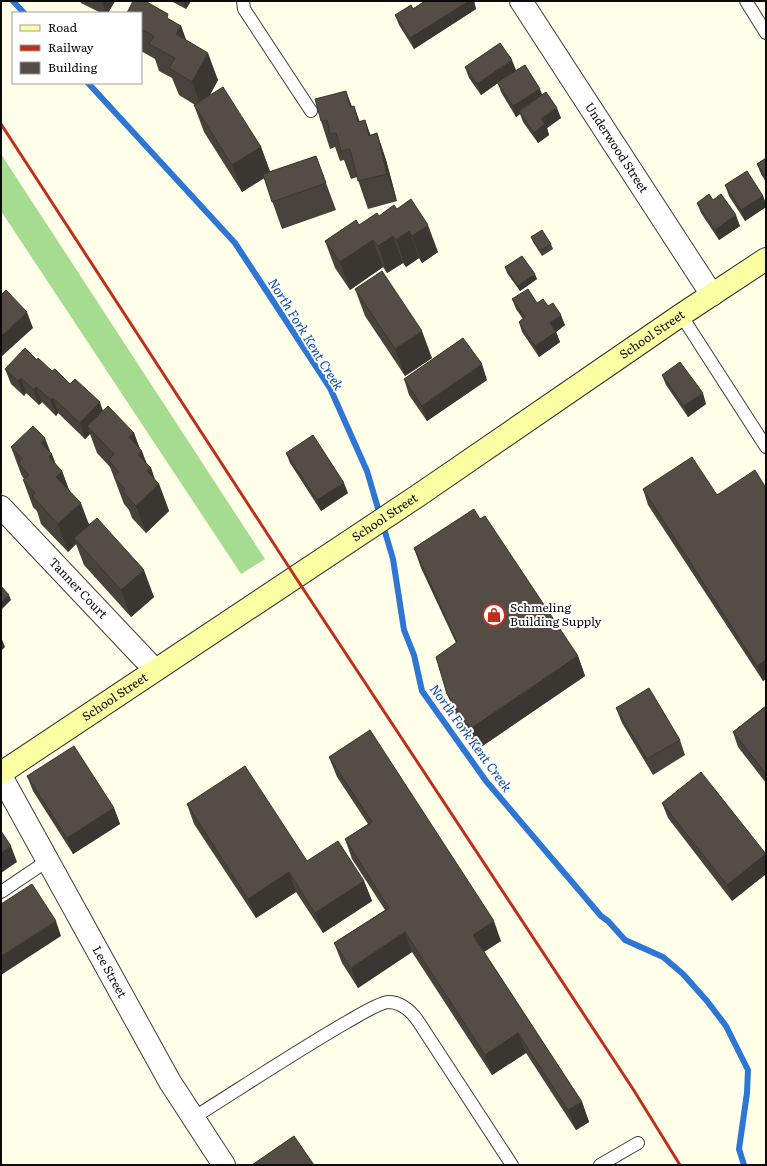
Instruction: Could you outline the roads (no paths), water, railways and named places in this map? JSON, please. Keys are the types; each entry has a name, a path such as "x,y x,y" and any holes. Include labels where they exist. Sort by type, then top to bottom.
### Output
{"main road":[{"name":"School Street","path":"1,773 419,495 766,258"}],"street":[{"name":"Underwood Street","path":"521,1 712,294"},
{"name":"Tanner Court","path":"1,507 155,670"},
{"name":"Lee Street","path":"1,776 170,1082 224,1165"}],"lane":[{"path":"243,1 244,9 311,111"},
{"path":"746,1 766,33"},
{"path":"681,315 766,447"},
{"path":"1,892 47,861"},
{"path":"193,1118 318,1039 387,1002 397,1003 410,1011 418,1020 512,1165"},
{"path":"600,1165 638,1143"}],"waterway":[{"name":"North Fork Kent Creek","path":"13,1 23,12"},
{"name":"North Fork Kent Creek","path":"89,84 235,243 330,388 367,471 393,559 404,630 414,655 422,691 486,781 601,916 608,921 625,940 663,957 683,974 707,1001 726,1026 748,1070 747,1093 739,1149 744,1165"}],"railway":[{"path":"1,124 296,578 633,1089 680,1165"}],"place":[{"name":"Schmeling Building Supply","path":"494,615"}]}
